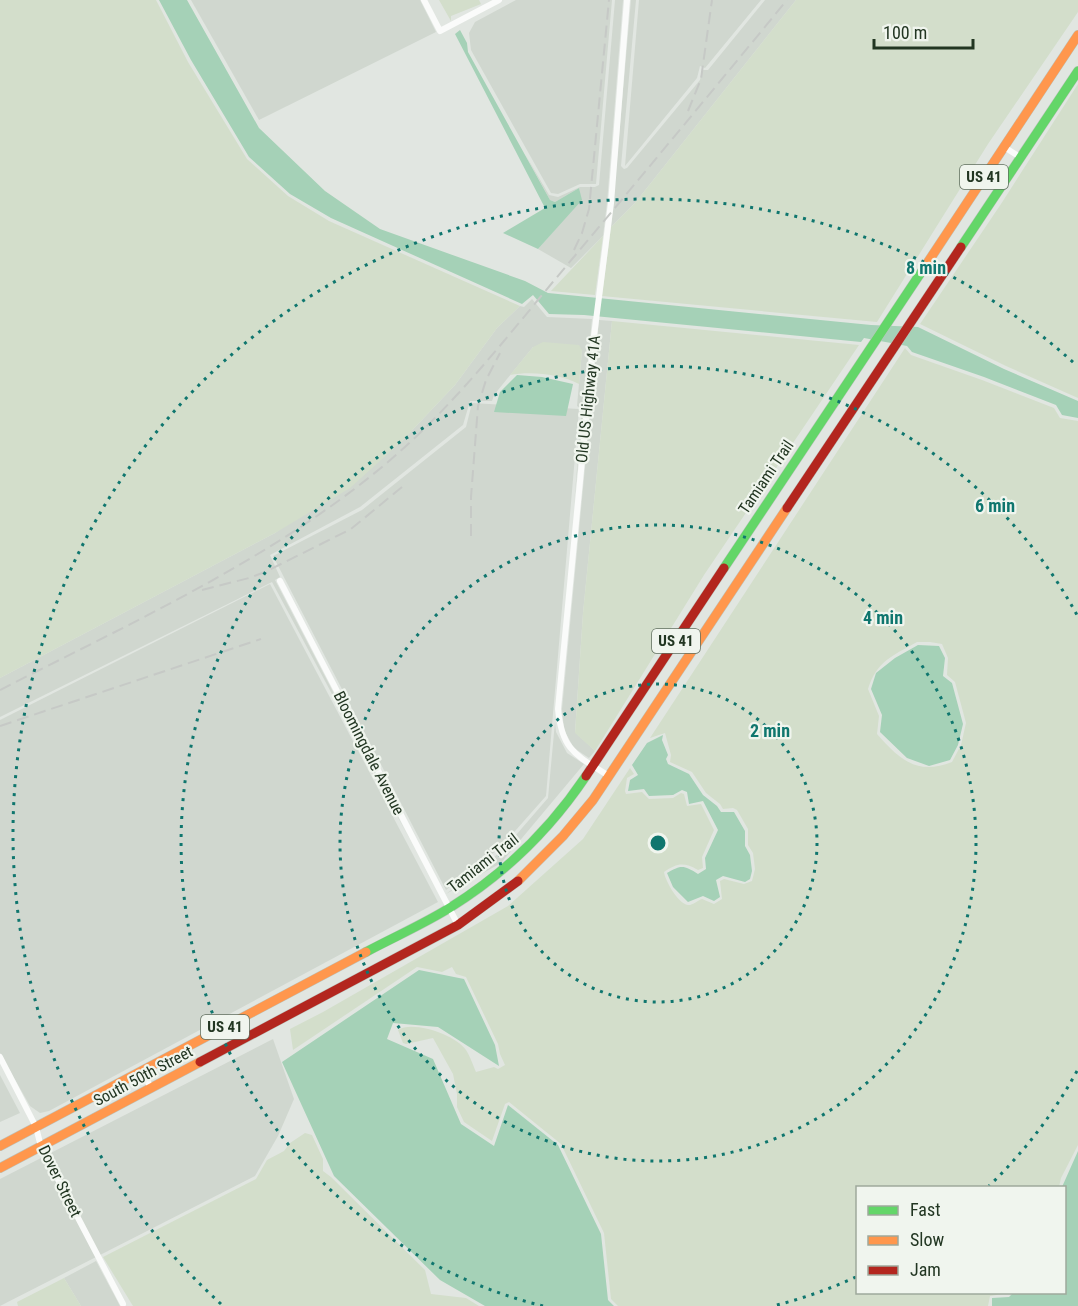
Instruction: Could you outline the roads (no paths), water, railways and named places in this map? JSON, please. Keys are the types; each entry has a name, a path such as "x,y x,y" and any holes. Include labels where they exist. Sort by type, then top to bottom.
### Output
{"main road":[{"name":"Tamiami Trail","path":"449,908 491,879 531,844 563,807 593,766 1078,35"},
{"name":"US 41","path":"458,925 523,880 578,820 1078,71"},
{"name":"South 50th Street","path":"0,1146 449,908"},
{"name":"South 50th Street","path":"0,1168 458,925"}],"street":[{"path":"424,0 440,31 499,0"},
{"name":"Old US Highway 41A","path":"609,776 571,751 560,731 558,709 598,294 611,203 627,0"},
{"path":"1004,147 1020,157"},
{"name":"Bloomingdale Avenue","path":"280,581 458,925"},
{"name":"Dover Street","path":"0,1057 36,1127 41,1147 123,1304"},
{"path":"142,1071 151,1088"}],"railway":[{"path":"574,250 589,209 609,0"},
{"path":"688,111 701,79 712,0"},
{"path":"0,690 148,615 246,561 339,501 406,447 492,355 787,0"},
{"path":"471,536 471,497 478,406 486,380 500,353"},
{"path":"202,590 265,572 351,529 402,487"},
{"path":"0,726 261,639"}]}
